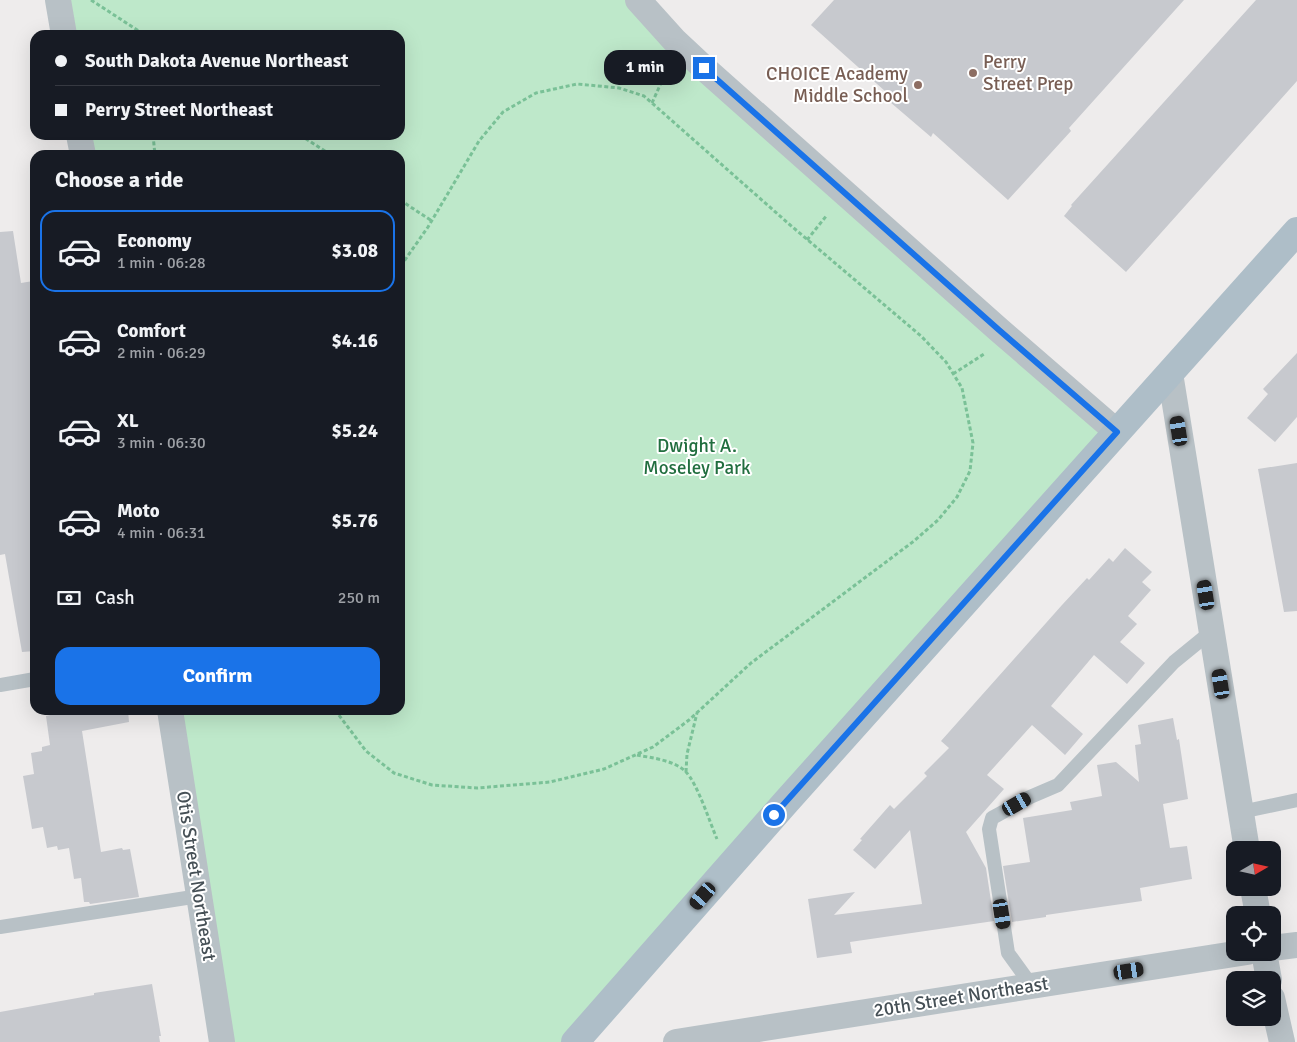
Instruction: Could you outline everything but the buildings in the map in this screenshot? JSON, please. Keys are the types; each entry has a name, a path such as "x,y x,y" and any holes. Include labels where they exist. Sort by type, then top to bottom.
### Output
{"main road":[{"path":"575,1042 1297,231"}],"street":[{"path":"58,0 63,30"},
{"path":"638,0 678,45 1007,338 1117,432"},
{"path":"1170,373 1246,841"},
{"name":"Otis Street Northeast","path":"171,715 222,1042"},
{"path":"1281,947 1297,944"},
{"name":"20th Street Northeast","path":"676,1042 759,1036 1032,986 1226,955"},
{"path":"1278,1026 1282,1042"}],"lane":[{"path":"1032,986 1008,953 989,829 992,818 1030,797 1058,785 1174,662 1212,631"},
{"path":"0,684 30,680"},
{"path":"1241,812 1297,800"},
{"path":"0,927 199,896"}],"path":[{"path":"91,0 137,30"},
{"path":"652,103 678,45"},
{"path":"339,715 366,751 394,773 432,785 477,788 550,782 604,769 653,748 697,713 751,663 914,541 938,520 956,497 970,471 973,443 962,388 946,362 921,336 789,224 644,96 619,88 577,84 536,94 503,112 480,141 432,221 405,260"},
{"path":"308,140 323,150"},
{"path":"405,203 432,221"},
{"path":"953,374 1007,338"},
{"path":"686,772 687,754 697,713"},
{"path":"636,755 670,763 686,772 694,785 728,868"}],"green space":[{"name":"Dwight A. Moseley Park","path":"58,0 638,0 1117,432 575,1042 222,1042 171,715 405,715 405,150 82,150 80,140 405,140 405,30 63,30"}],"place":[{"name":"Perry Street Prep","path":"973,73"},
{"name":"CHOICE Academy Middle School","path":"918,85"}],"route":[{"path":"704,68 1067,390 1117,432 774,815"}]}
